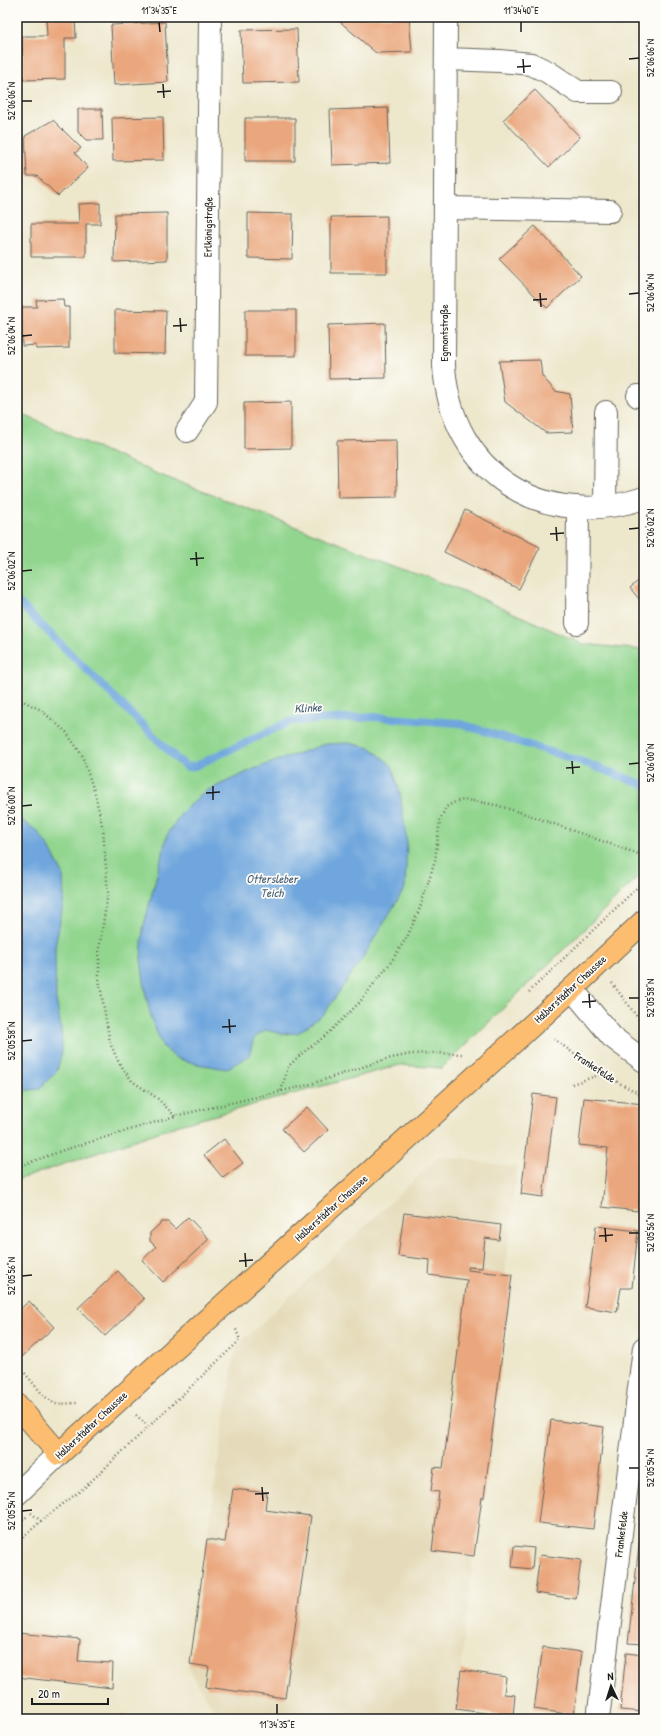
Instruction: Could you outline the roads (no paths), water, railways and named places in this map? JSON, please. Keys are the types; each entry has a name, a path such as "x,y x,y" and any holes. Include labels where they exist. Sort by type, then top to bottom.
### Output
{"main road":[{"name":"Halberstädter Chaussee","path":"59,1454 572,989 644,921"},
{"path":"17,1405 59,1454"}],"street":[{"name":"Erlkönigstraße","path":"187,431 206,402 210,17"},
{"name":"Egmontstraße","path":"446,17 444,366 447,394 456,422 465,440 478,460 498,477 522,493 545,503 578,508 625,504 644,498"},
{"path":"446,59 531,64 548,72 578,92 611,92"},
{"path":"444,208 610,211"},
{"path":"605,506 606,412"},
{"path":"578,508 578,623"},
{"path":"572,989 612,1037 644,1061"},
{"name":"Frankefelde","path":"598,1719 644,1348"},
{"name":"Halberstädter Chaussee","path":"17,1494 59,1454"}],"water":[{"name":"Ottersleber Teich","path":"349,743 371,748 392,766 400,793 407,843 405,888 363,957 324,1014 298,1033 282,1034 266,1030 254,1038 249,1056 226,1069 197,1064 176,1058 163,1047 152,1021 146,996 141,959 143,929 167,835 183,811 206,791 254,769 325,744"},
{"path":"17,817 37,831 50,849 63,874 64,899 55,948 56,999 61,1028 62,1051 57,1071 39,1089 21,1091 17,1091"}],"waterway":[{"name":"Klinke","path":"17,601 178,760 187,767 195,766 291,721 376,717 458,723 580,761 644,785"}]}
